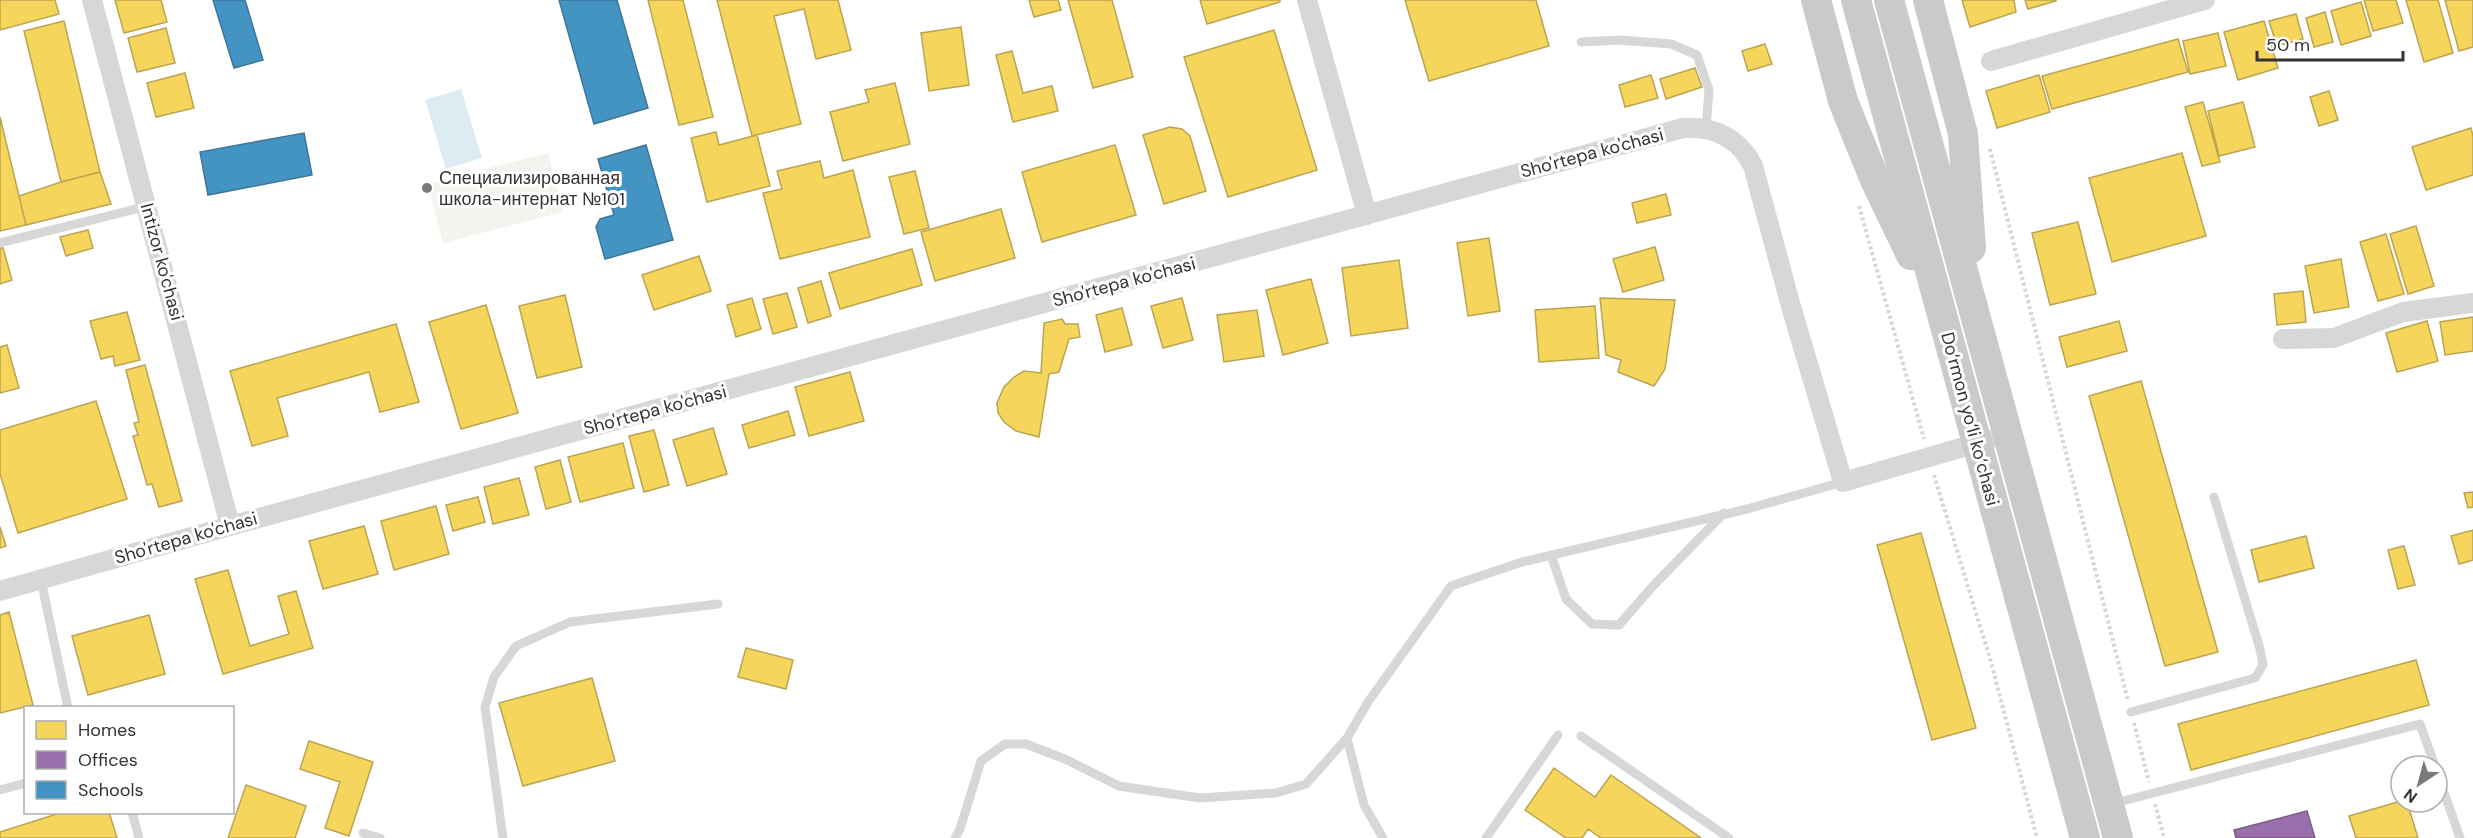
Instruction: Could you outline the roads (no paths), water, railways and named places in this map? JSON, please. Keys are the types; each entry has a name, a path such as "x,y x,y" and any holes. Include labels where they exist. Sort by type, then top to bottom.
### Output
{"main road":[{"path":"1816,0 1844,101 1875,180 1946,329"},
{"name":"Do‘rmon yo‘li ko‘chasi","path":"1856,0 2085,838"},
{"name":"Do‘rmon yo‘li ko‘chasi","path":"1889,0 2118,838"},
{"path":"1928,0 1963,134 1976,320"}],"street":[{"name":"Intizor ko'chasi","path":"92,0 230,525"},
{"path":"1307,0 1366,215"},
{"path":"1991,60 2144,8 2205,0"},
{"name":"Sho'rtepa ko'chasi","path":"0,591 230,525 1683,128 1717,132 1742,148 1753,166 1792,310 1843,482"},
{"path":"2283,339 2334,338 2403,312 2473,303"},
{"path":"1843,482 2008,434"}],"lane":[{"path":"1581,42 1619,40 1671,44 1697,55 1709,90 1706,129"},
{"path":"0,243 148,206"},
{"path":"955,838 960,829 981,761 1005,744 1026,744 1065,759 1119,786 1200,798 1276,794 1306,784 1347,738 1368,702 1451,586 1493,570 1748,509 1843,482"},
{"path":"2131,712 2255,678 2263,665 2214,497"},
{"path":"1551,555 1566,598 1592,624 1619,624 1724,513"},
{"path":"41,580 68,706"},
{"path":"503,838 485,707 494,677 516,646 570,622 718,604"},
{"path":"2109,804 2420,723 2431,754"},
{"path":"1486,838 1558,735"},
{"path":"1581,736 1729,838"},
{"path":"1347,738 1364,805 1383,838"},
{"path":"0,790 24,784"},
{"path":"2449,806 2460,838"},
{"path":"132,814 139,838"},
{"path":"363,833 380,838"}],"place":[{"name":"Специализированная школа-интернат №101","path":"427,188"}]}
